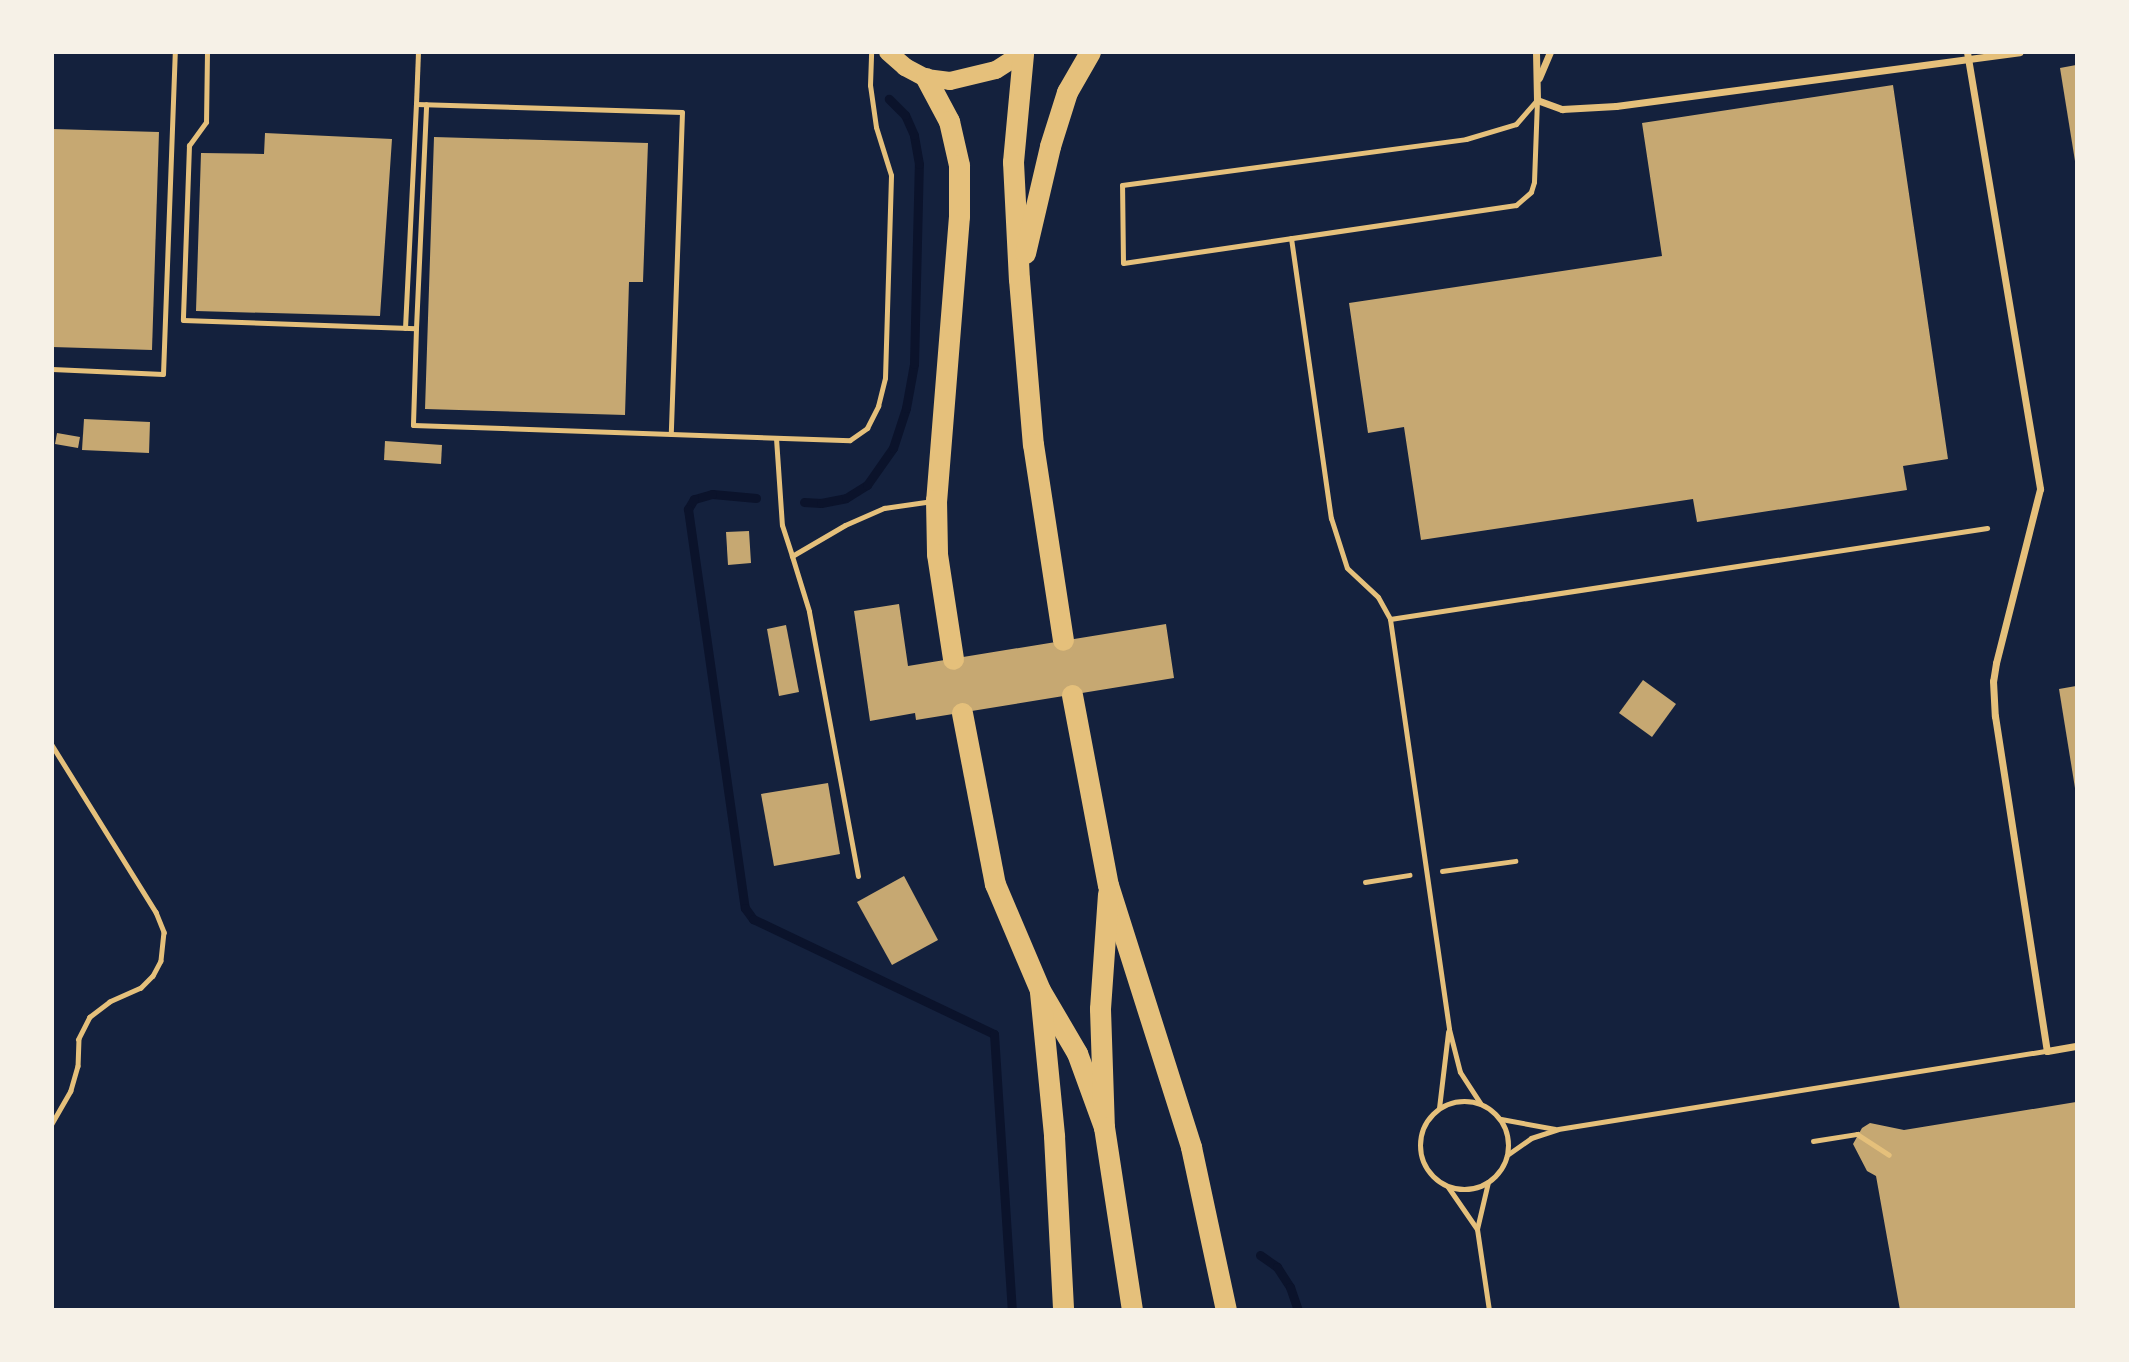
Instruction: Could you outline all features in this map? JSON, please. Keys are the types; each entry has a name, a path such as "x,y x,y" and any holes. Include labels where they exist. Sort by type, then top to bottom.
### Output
{"highway":[{"path":"1019,279 1050,146 1067,92 1090,52"},
{"path":"1023,53 1013,162 1019,279 1033,444 1063,640"},
{"path":"926,78 949,121 959,165 958,216 936,500 937,554 953,659"},
{"path":"1072,695 1108,885 1192,1147 1226,1310"},
{"path":"962,713 995,884 1040,990 1077,1054 1104,1127"},
{"path":"1108,885 1100,1009 1104,1127 1132,1310"},
{"path":"1040,990 1054,1136 1063,1310"}],"main road":[{"path":"888,52 905,68 926,78 950,81 972,78 996,70 1023,53"}],"street":[{"path":"1536,52 1537,100 1562,109 1616,106 1968,55 2019,52"},
{"path":"1537,82 1550,52"},
{"path":"1968,55 2040,489 1996,663 1993,698 2047,1051 2077,1046"}],"lane":[{"path":"52,369 163,374 175,52"},
{"path":"207,52 206,122 189,145 183,320 416,328"},
{"path":"405,328 418,52"},
{"path":"426,104 413,425 850,440 867,428 878,406 885,378 891,175 876,127 870,85 871,52"},
{"path":"1537,100 1534,182 1531,192 1516,205 1123,263 1122,186 1466,139 1516,124 1537,100"},
{"path":"416,104 682,112 671,434"},
{"path":"1292,238 1331,518 1338,546 1347,568 1378,597 1390,619 1449,1029 1461,1072 1481,1104 1501,1119 1559,1129"},
{"path":"776,438 782,525 808,611 858,876"},
{"path":"792,556 845,525 884,508 936,500"},
{"path":"1390,619 1987,528"},
{"path":"1439,1108 1449,1029"},
{"path":"1507,1155 1531,1138 1559,1129 2047,1051"},
{"path":"1477,1229 1448,1186 1426,1169 1421,1156 1422,1129 1439,1108 1452,1102 1481,1104"},
{"path":"1489,1310 1477,1229 1488,1182 1503,1166 1507,1155 1508,1143 1501,1119"},
{"path":"1448,1186 1462,1189 1488,1182"}],"path":[{"path":"52,745 156,912 164,932 161,961 153,976 141,988 110,1002 90,1017 79,1039 78,1066 71,1091 52,1124"},
{"path":"1813,1141 1857,1134 1889,1154"}],"building":[{"path":"2076,65 2076,161 2075,161 2060,68"},
{"path":"1893,85 1948,459 1903,466 1907,490 1697,522 1693,499 1421,540 1404,427 1368,433 1349,303 1662,256 1642,123"},
{"path":"52,129 159,132 152,350 52,347"},
{"path":"265,133 392,139 380,316 196,311 201,153 264,154"},
{"path":"434,137 648,143 643,282 629,282 625,415 425,409"},
{"path":"84,419 150,422 149,453 82,450"},
{"path":"57,433 80,437 78,448 55,444"},
{"path":"385,441 442,445 441,464 384,460"},
{"path":"749,531 751,563 728,565 726,532"},
{"path":"899,604 908,666 1166,624 1174,678 916,720 915,713 870,721 854,611"},
{"path":"786,625 799,692 779,696 767,629"},
{"path":"1643,680 1676,704 1652,737 1619,713"},
{"path":"2076,686 2076,788 2075,788 2059,689"},
{"path":"828,783 840,854 774,866 761,794"},
{"path":"904,876 938,940 892,965 857,902"},
{"path":"2076,1102 2076,1310 1900,1310 1876,1176 1867,1171 1853,1144 1862,1128 1870,1123 1904,1130"}],"waterway":[{"path":"804,502 821,503 846,498 867,485 893,448 906,408 914,364 919,164 914,135 905,115 889,99"},
{"path":"756,498 712,494 694,499 688,509 745,908 753,919 994,1034 1012,1310"},
{"path":"1260,1255 1277,1267 1290,1287 1298,1310"}]}
